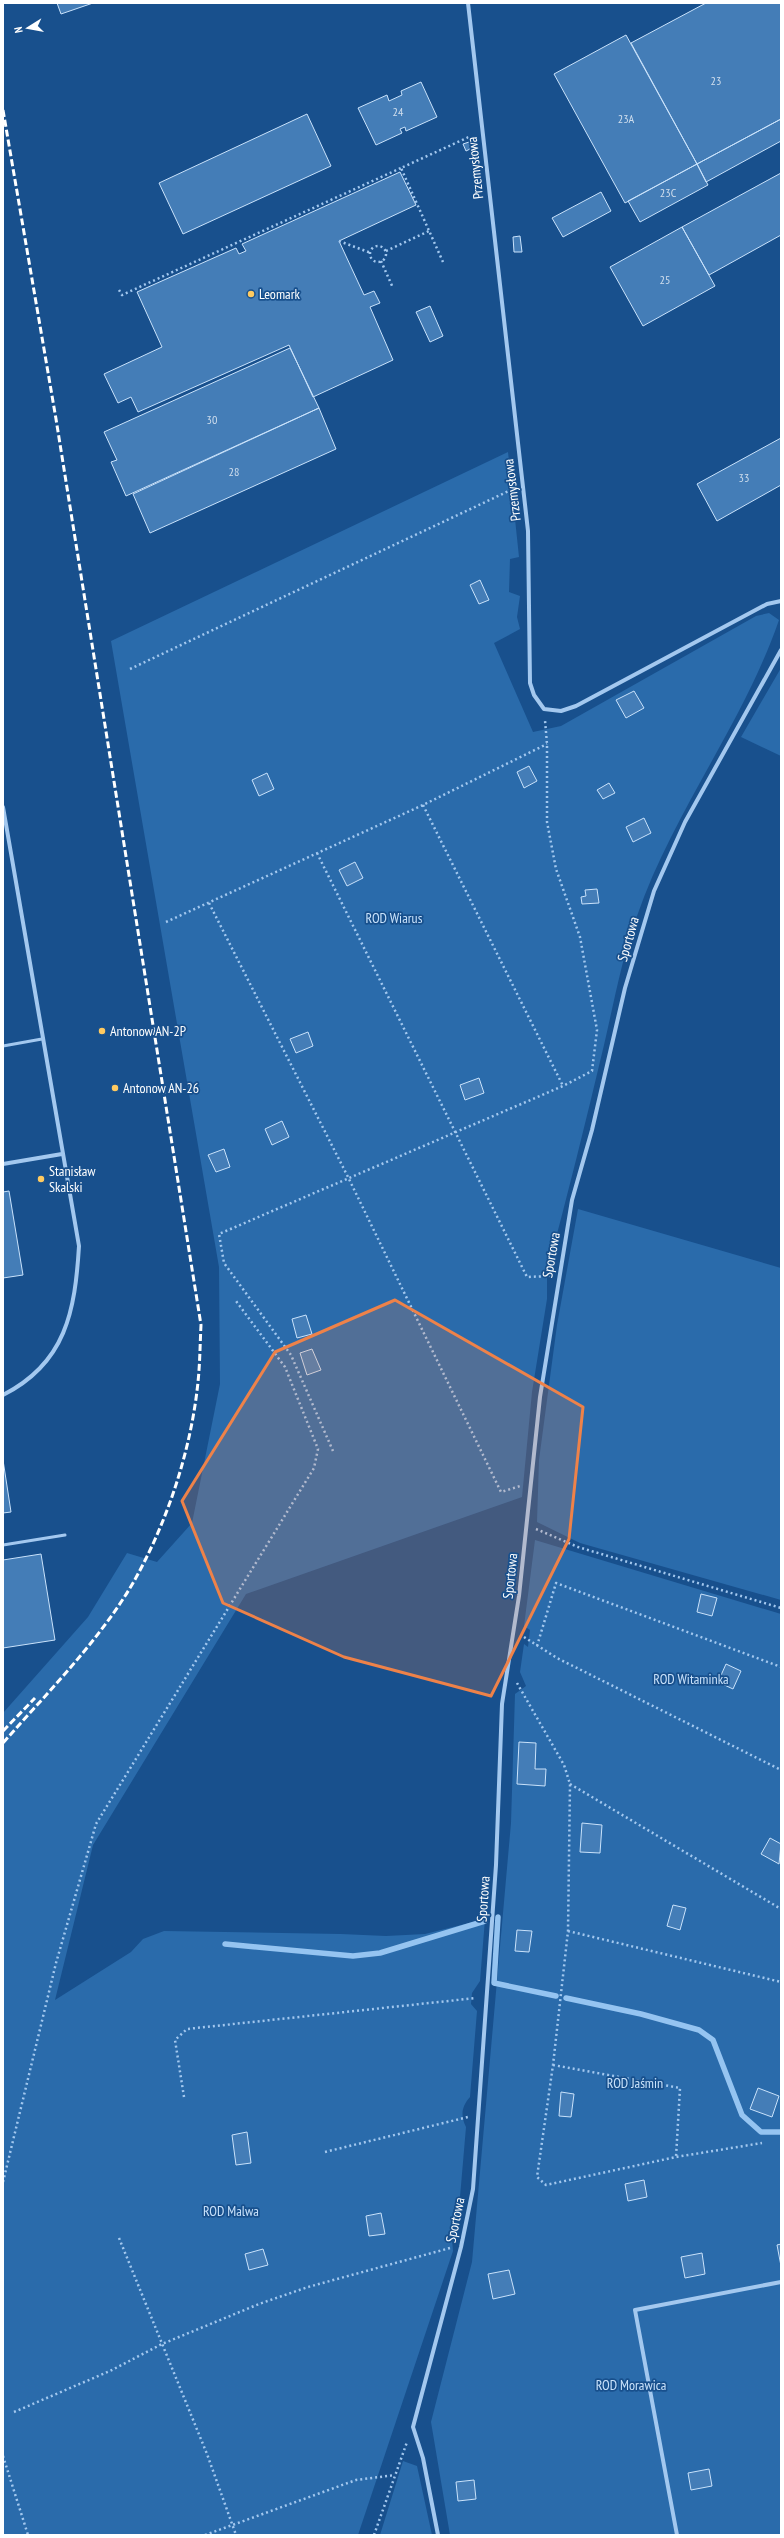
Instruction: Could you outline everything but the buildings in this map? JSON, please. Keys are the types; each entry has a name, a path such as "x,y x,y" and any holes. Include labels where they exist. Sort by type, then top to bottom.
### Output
{"street":[{"name":"Przemysłowa","path":"468,3 528,531 529,671 534,695 540,705 549,711 561,711 576,706 766,604 781,601"},
{"name":"Sportowa","path":"413,2427 461,2247 473,2189 496,1865 502,1704 519,1596 540,1397 572,1200 592,1130 625,988 654,891 676,843 781,650"},
{"path":"3,807 79,1246 77,1285 71,1316 53,1354 39,1370 3,1395"},
{"path":"3,1164 62,1154"},
{"path":"677,2535 635,2310 781,2282"},
{"path":"413,2427 423,2458 438,2535"}],"lane":[{"path":"3,1046 42,1039"},
{"path":"3,1545 66,1535"}],"path":[{"path":"119,290 122,295 401,168 471,138 470,131"},
{"path":"401,168 443,262"},
{"path":"386,251 429,231"},
{"path":"339,240 371,252"},
{"path":"371,252 378,246 386,251"},
{"path":"371,252 373,260 380,261 385,257 386,251"},
{"path":"380,261 393,288"},
{"path":"130,669 512,489"},
{"path":"333,1451 290,1355 224,1263 219,1234 348,1177 563,1086 592,1071 597,1030 580,937 556,869 547,822 548,744 546,729"},
{"path":"166,922 423,805 548,744"},
{"path":"423,805 563,1086"},
{"path":"317,853 527,1277 546,1276"},
{"path":"209,903 348,1177 501,1492 524,1485"},
{"path":"3,2182 56,1964 96,1824 314,1468 318,1449 285,1367 236,1301"},
{"path":"526,1524 578,1547 781,1608"},
{"path":"537,1646 556,1583 781,1667"},
{"path":"529,1640 557,1658 781,1770"},
{"path":"521,1690 564,1765 570,1784 568,1931 554,2064 537,2177 546,2185 676,2157 762,2143"},
{"path":"570,1784 781,1909"},
{"path":"568,1931 781,1982"},
{"path":"184,2097 175,2040 186,2028 471,1999"},
{"path":"554,2064 680,2088 676,2157"},
{"path":"325,2152 462,2118"},
{"path":"120,2238 236,2535"},
{"path":"14,2412 110,2371 162,2344 259,2304 308,2287 453,2248"},
{"path":"374,2535 413,2427"},
{"path":"3,2456 28,2535"},
{"path":"205,2535 356,2480 395,2475"}],"highlighted area":[{"path":"395,1300 583,1407 569,1539 491,1696 344,1657 223,1603 182,1501 275,1352"}],"green space":[{"path":"508,452 519,557 510,559 509,592 520,596 517,617 520,629 494,643 533,732 561,726 756,616 769,613 779,620 747,696 669,840 637,916 627,948 547,1272 547,1299 532,1392 522,1497 246,1594 93,1845 55,2000 131,1952 143,1939 164,1931 386,1936 425,1934 485,1919 480,1981 472,1993 471,2004 477,2011 470,2097 465,2104 463,2111 463,2119 466,2127 457,2232 452,2239 453,2251 358,2535 3,2535 3,1713 88,1617 127,1553 157,1562 192,1523 220,1384 219,1267 111,641"},
{"path":"781,668 781,756 741,737"},
{"path":"578,1209 781,1268 781,1600 580,1543 537,1522 539,1460 557,1325"},
{"path":"535,1540 781,1614 781,2535 450,2535 431,2422 472,2262 511,1823 515,1694 526,1686 520,1672 524,1644 528,1647 530,1630 524,1626"},
{"path":"403,2461 417,2466 432,2535 380,2535"}],"waterway":[{"path":"498,1917 494,1983 556,1996"},
{"path":"225,1944 353,1956 380,1953 485,1921"},
{"path":"566,1998 641,2014 699,2030 713,2040 742,2115 761,2132 781,2132"}],"railway":[{"path":"3,110 56,419 201,1325 198,1382 190,1434 176,1486 157,1536 133,1583 105,1625 72,1666 3,1743"},
{"path":"3,1731 35,1698"}],"place":[{"name":"Leomark","path":"251,294"},
{"name":"Antonow AN-2P","path":"102,1031"},
{"name":"Antonow AN-26","path":"115,1088"},
{"name":"Stanisław Skalski","path":"41,1179"}],"park label":[{"name":"ROD Wiarus","path":"394,918"},
{"name":"ROD Witaminka","path":"691,1679"},
{"name":"ROD Jaśmin","path":"635,2083"},
{"name":"ROD Malwa","path":"231,2211"},
{"name":"ROD Morawica","path":"631,2385"}]}
